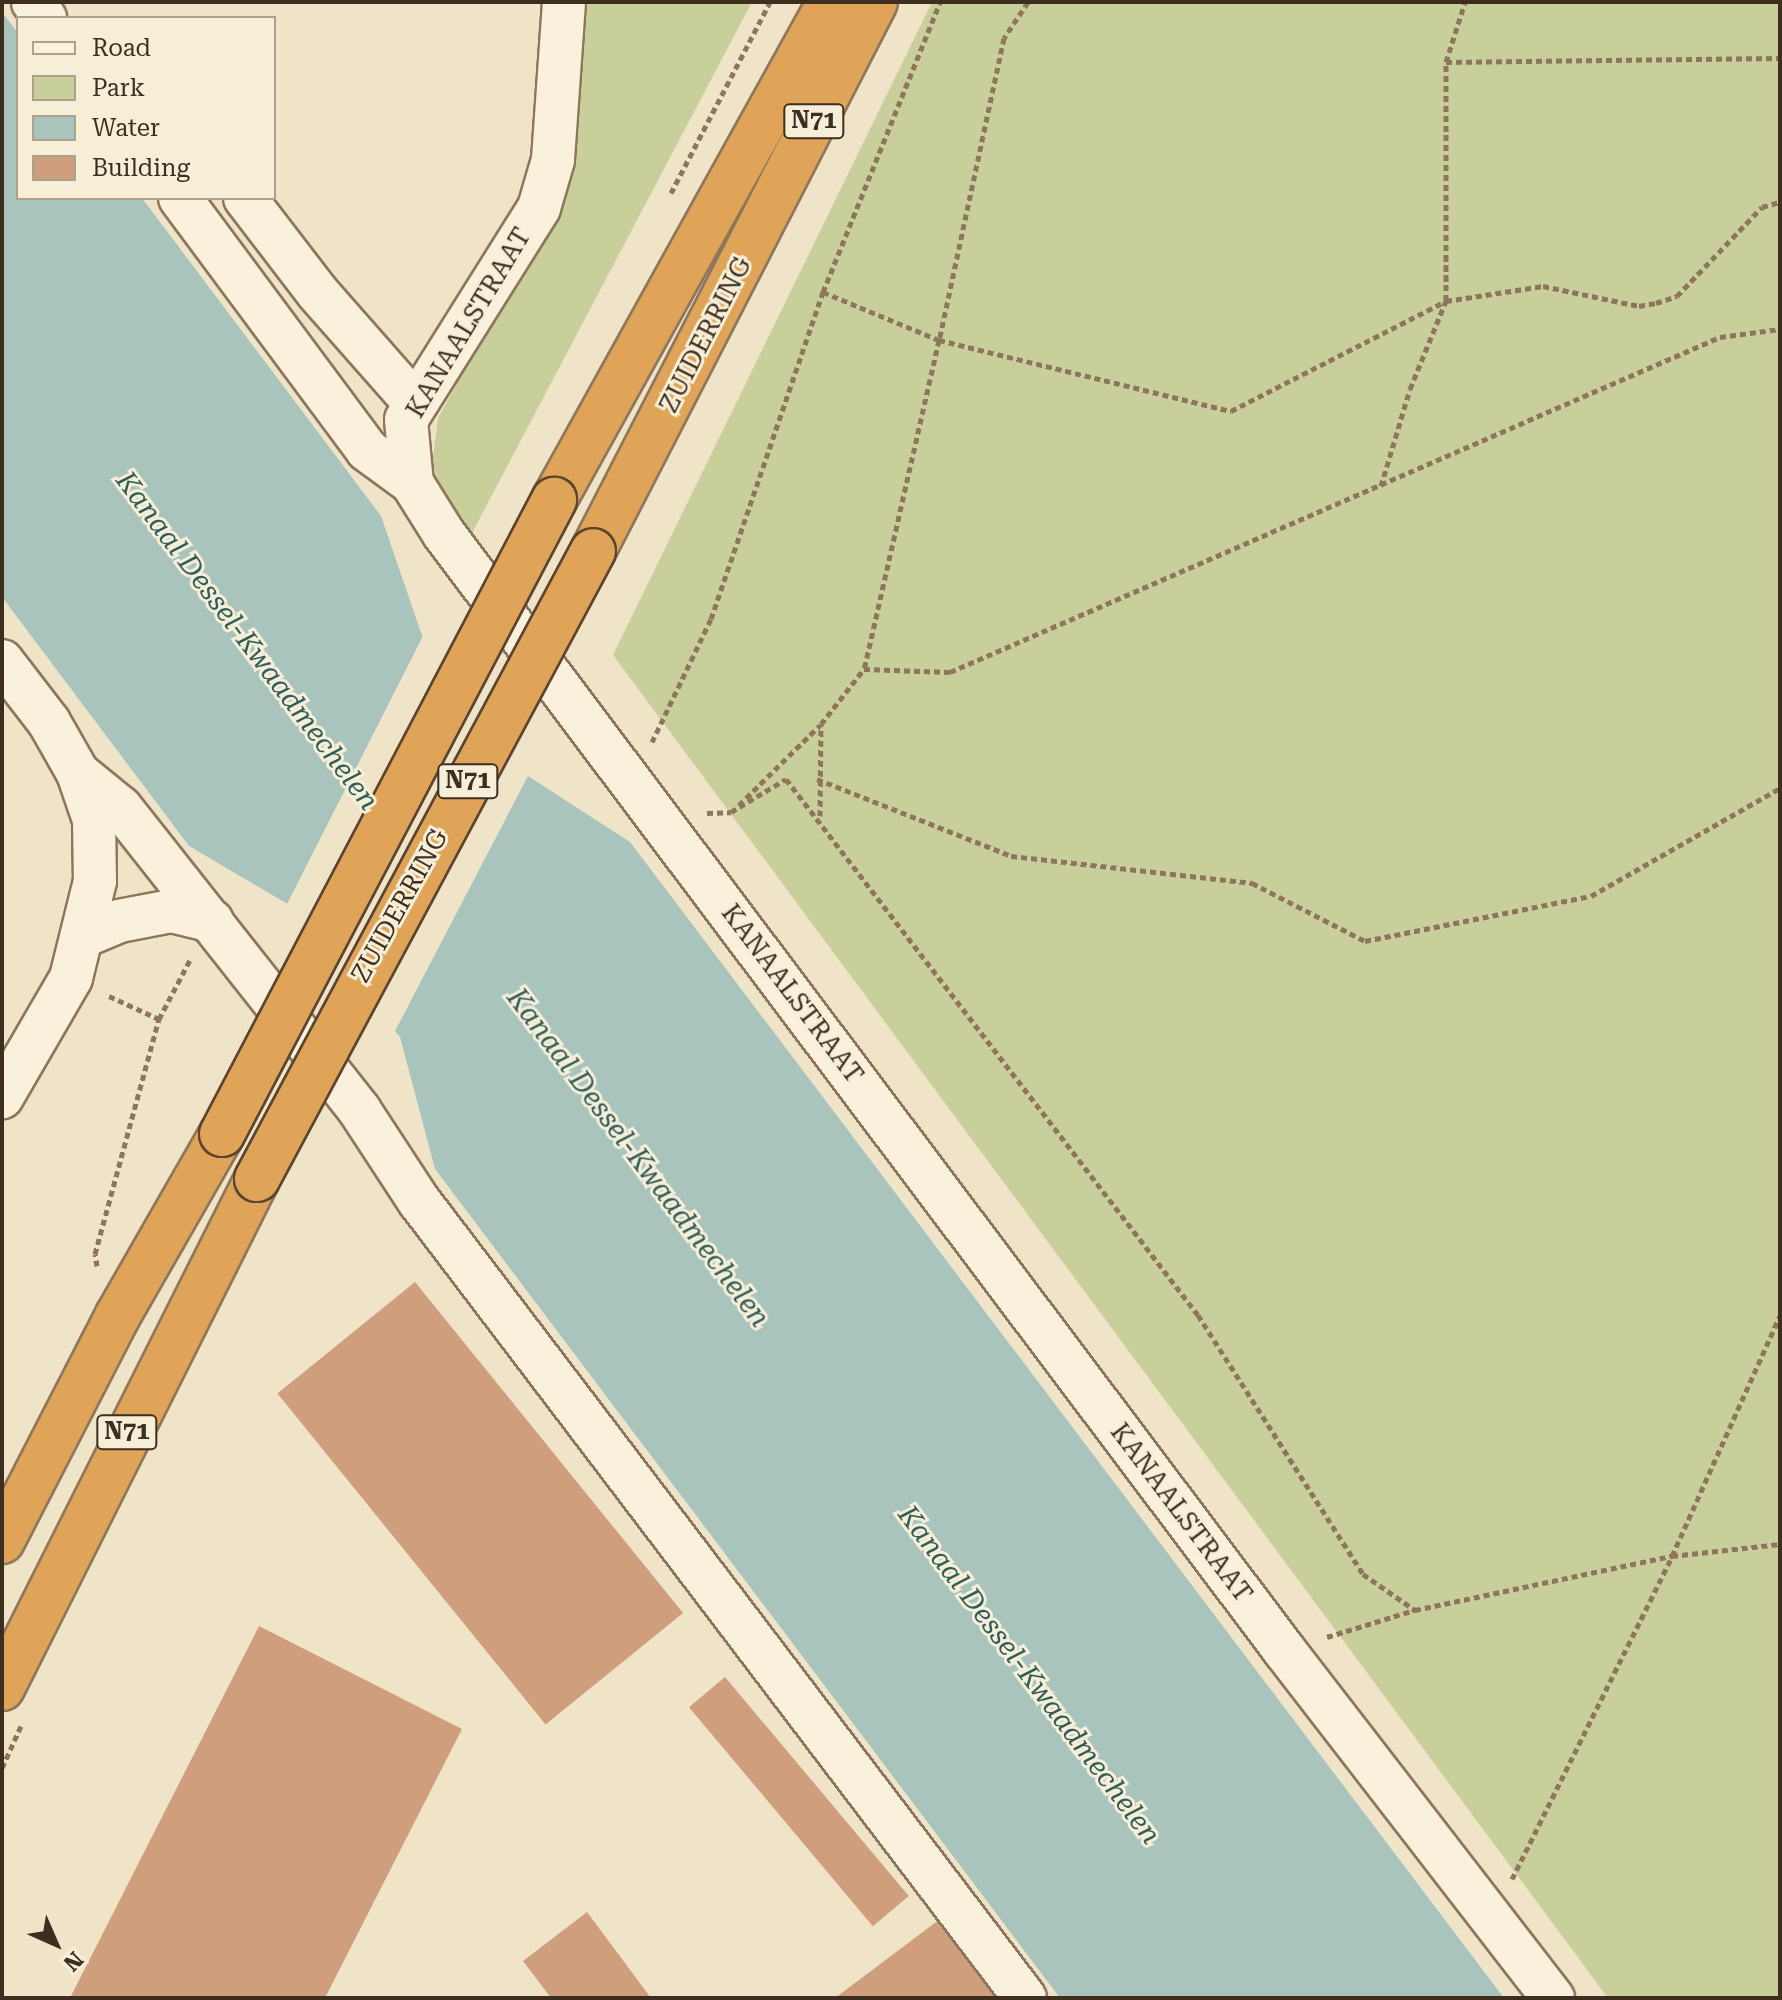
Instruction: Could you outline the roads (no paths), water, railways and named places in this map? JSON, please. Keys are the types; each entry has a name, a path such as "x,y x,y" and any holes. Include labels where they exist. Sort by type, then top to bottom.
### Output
{"highway":[{"name":"ZUIDERRING","path":"2,1541 117,1317 222,1134 554,500 830,2"},
{"name":"ZUIDERRING","path":"2,1688 257,1179 593,551 875,2"}],"street":[{"name":"KANAALSTRAAT","path":"564,2 553,160 539,208 415,403 406,433 412,483 444,534 1284,1650 1553,1998"},
{"path":"181,200 367,450 412,483"},
{"path":"247,200 317,292 415,403"},
{"path":"2,661 49,722 78,773 94,820 95,881 84,936 71,978 2,1097"},
{"path":"78,773 121,808 212,921 1025,1998"},
{"path":"84,936 119,921 172,911 212,921"}],"water":[{"name":"Kanaal Dessel-Kwaadmechelen","path":"2,12 16,30 16,200 144,200 381,516 428,653 511,765 630,842 1504,1998 1060,1998 435,1169 400,1037 291,906 189,846 2,597"}]}
